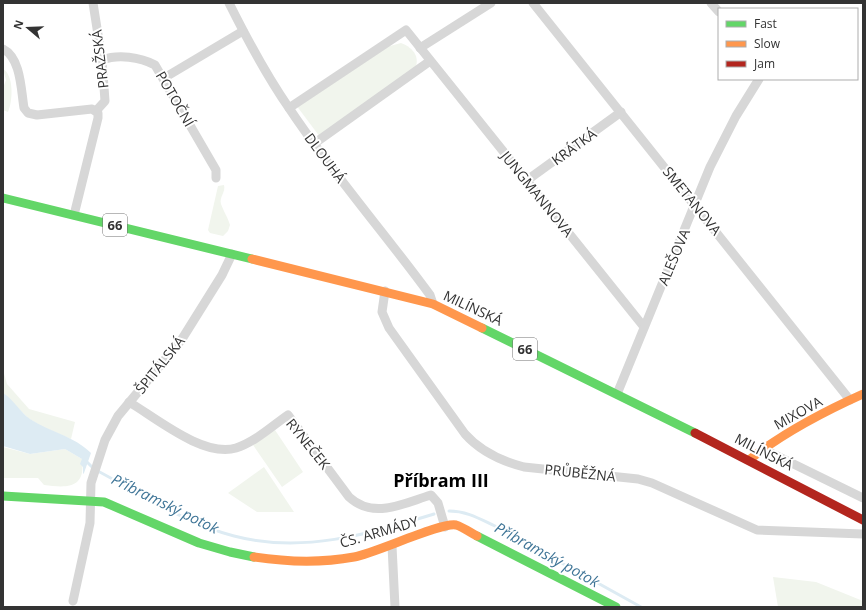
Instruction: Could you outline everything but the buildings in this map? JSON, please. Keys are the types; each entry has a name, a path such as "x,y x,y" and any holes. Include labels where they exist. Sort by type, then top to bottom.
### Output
{"main road":[{"name":"66","path":"3,198 74,215"},
{"name":"MILÍNSKÁ","path":"74,215 433,304 750,460 863,520"},
{"name":"MIXOVA","path":"750,460 763,449 863,394"},
{"name":"ČS. ARMÁDY","path":"3,496 91,500 104,502 213,548 268,559 325,560 355,557 392,546 445,526"},
{"path":"445,526 455,525 464,528 616,607"}],"street":[{"name":"PRAŽSKÁ","path":"92,3 104,59 105,101 96,111"},
{"name":"DLOUHÁ","path":"229,3 243,31 289,108 430,295 433,304"},
{"path":"420,48 491,3"},
{"name":"SMETANOVA","path":"533,3 850,400"},
{"path":"711,3 718,11"},
{"name":"JUNGMANNOVA","path":"289,108 406,30 644,327"},
{"path":"164,78 243,31"},
{"path":"3,49 10,53 16,66 24,108 28,113 37,115 92,109 96,111 98,118 74,215"},
{"name":"POTOČNÍ","path":"104,59 125,57 156,65 216,170 216,178"},
{"path":"315,143 430,61"},
{"name":"ALEŠOVA","path":"617,394 696,206 710,167 736,116 758,80"},
{"name":"KRÁTKÁ","path":"526,181 621,112"},
{"name":"ŠPITÁLSKÁ","path":"91,500 93,479 100,454 111,428 182,338 222,275 232,254"},
{"name":"PRŮBĚŽNÁ","path":"385,291 382,312 389,328 465,434 476,446 490,455 524,467 638,479 652,483 757,530 863,534"},
{"name":"RYNEČEK","path":"130,402 198,443 216,449 236,448 248,442 288,414 356,503 372,509 383,509 431,495 438,503 445,526"},
{"path":"763,449 863,498"},
{"path":"74,601 90,524 91,500"},
{"path":"392,546 395,607"}],"shaded area":[{"path":"401,43 410,48 415,54 417,62 414,71 320,137 296,105 383,48"},
{"path":"3,69 7,72 12,89 8,112 3,110 3,88 6,80"},
{"path":"224,185 221,204 230,225 228,231 223,236 210,233 208,230 218,186"},
{"path":"3,370 7,384 29,409 75,422 71,439 43,427 28,418 3,393"},
{"path":"3,393 30,419 70,438 91,453 83,474 83,467 80,464 82,459 65,449 30,454 3,446"},
{"path":"275,430 303,472 282,487 253,445"},
{"path":"3,447 30,454 65,449 82,459 81,476 78,481 67,486 44,485 38,478 3,478"},
{"path":"264,467 294,512 257,512 228,493"},
{"path":"773,577 816,582 863,601 863,607 778,607"}],"waterway":[{"name":"Příbramský potok","path":"85,460 94,469 180,516 216,531 260,541 285,543 335,539 385,528 434,514"},
{"name":"Příbramský potok","path":"449,511 456,511 479,518 641,607"}],"traffic: fast":[{"path":"3,198 252,259"},
{"path":"482,328 695,433"},
{"path":"3,496 104,502 199,543 254,557"},
{"path":"477,536 616,607"}],"traffic: slow":[{"path":"252,259 433,304 482,328"},
{"path":"749,460 776,440 804,423 863,394"},
{"path":"254,557 304,561 342,559 377,550 448,525 459,526 477,536"}],"traffic: jam":[{"path":"695,433 863,520"}],"district":[{"name":"Příbram III","path":"441,481"}]}
